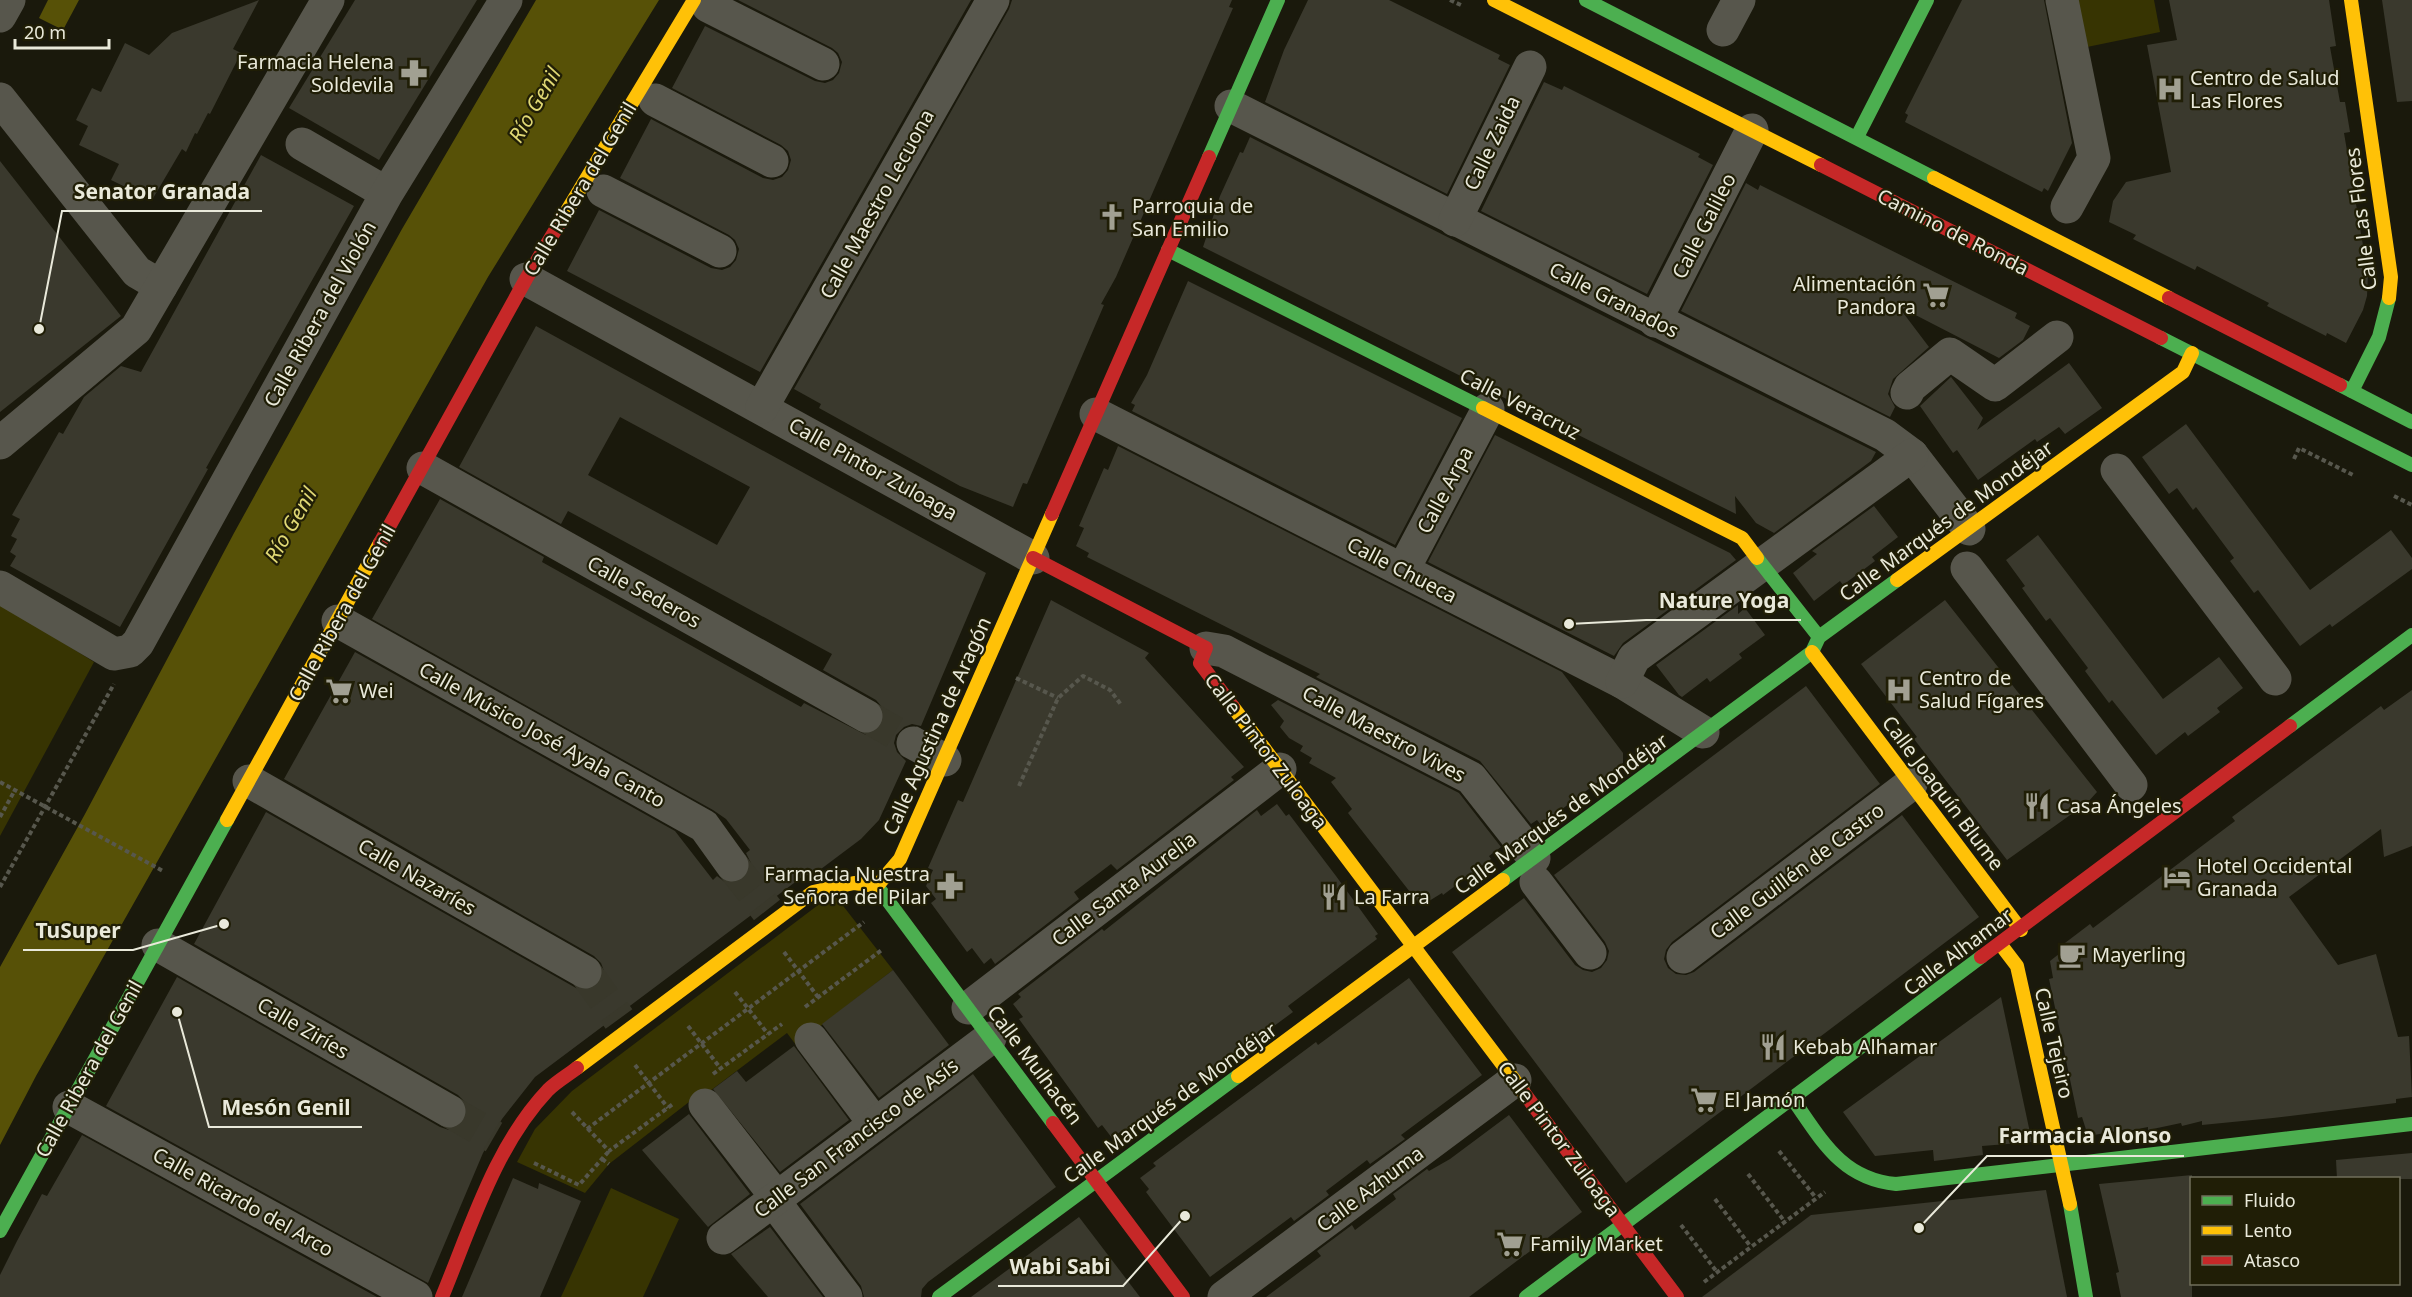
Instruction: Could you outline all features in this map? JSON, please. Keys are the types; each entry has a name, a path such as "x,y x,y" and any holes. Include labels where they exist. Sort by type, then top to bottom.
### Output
{"street":[{"path":"0,16 9,0"},
{"path":"2,441 136,329 328,0"},
{"name":"Calle Ribera del Violón","path":"0,587 114,654 130,651 138,643 387,193 506,0"},
{"name":"Calle Maestro Lecuona","path":"762,407 993,0"},
{"name":"Calle Agustina de Aragón","path":"877,886 900,860 1278,0"},
{"name":"Camino de Ronda","path":"1494,0 1891,201 2197,344 2412,465"},
{"name":"Camino de Ronda","path":"1586,0 2412,422"},
{"path":"1723,30 1739,0"},
{"path":"1872,164 1857,137 1928,0"},
{"path":"2062,0 2094,158 2067,207"},
{"name":"Calle Las Flores","path":"2351,0 2391,278 2389,309 2382,336 2352,392"},
{"name":"Calle Ribera del Genil","path":"0,1232 526,279 701,3 823,64"},
{"name":"Calle Zaida","path":"1455,220 1530,67"},
{"path":"0,99 137,272 161,286"},
{"name":"Calle Ribera del Genil","path":"655,100 772,161"},
{"name":"Calle Granados","path":"1231,106 1885,435 1912,455 1969,529"},
{"name":"Calle Galileo","path":"1655,321 1752,130"},
{"path":"302,144 383,191"},
{"path":"1882,183 1891,201"},
{"name":"Calle Ribera del Genil","path":"603,190 720,251"},
{"name":"Calle Veracruz","path":"1168,250 1742,538 1819,638"},
{"name":"Calle Pintor Zuloaga","path":"526,279 1033,558 1206,648 1200,663 1677,1297"},
{"name":"Calle Marqués de Mondéjar","path":"939,1297 1414,946 1535,870 1703,732 1812,652 1819,638 2183,372 2209,318"},
{"path":"1907,393 1950,354 1995,385 2057,337"},
{"name":"Calle Arpa","path":"1403,570 1488,409"},
{"name":"Calle Chueca","path":"1096,414 1622,682 1703,732"},
{"path":"1622,682 1634,658 1912,455"},
{"name":"Calle Sederos","path":"423,468 866,716"},
{"path":"2117,470 2275,679"},
{"path":"1967,568 2131,785"},
{"name":"Calle Músico José Ayala Canto","path":"338,621 705,826 732,864"},
{"name":"Calle Alhamar","path":"1526,1297 1792,1098 2409,645"},
{"name":"Calle Maestro Vives","path":"1206,648 1224,651 1471,778 1590,953"},
{"name":"Calle Joaquín Blume","path":"1812,652 2021,930"},
{"path":"914,743 945,760"},
{"name":"Calle Santa Aurelia","path":"968,1008 1280,769"},
{"name":"Calle Nazaríes","path":"249,781 585,972"},
{"name":"Calle Guillén de Castro","path":"1683,957 1911,784"},
{"path":"442,1297 510,1147 529,1111 549,1089 625,1036 774,925 813,892 854,883 877,886"},
{"name":"Calle Mulhacén","path":"877,886 1183,1297"},
{"name":"Calle Ziríes","path":"158,945 449,1111"},
{"name":"Calle Tejeiro","path":"2001,945 2017,966 2062,1165 2086,1297"},
{"path":"799,1023 875,1124"},
{"name":"Calle San Francisco de Asís","path":"723,1238 990,1038"},
{"name":"Calle Azhuma","path":"1224,1297 1515,1080"},
{"path":"698,1094 846,1297"},
{"path":"1792,1098 1842,1163 1858,1175 1875,1181 1896,1184 2412,1124"},
{"name":"Calle Ricardo del Arco","path":"69,1107 416,1297"}],"path":[{"path":"2294,459 2299,448 2363,480"},
{"path":"2392,495 2412,505"},
{"path":"1010,676 1058,698"},
{"path":"1019,786 1058,698 1083,676 1110,690 1122,706"},
{"path":"0,887 117,680"},
{"path":"0,782 167,873"},
{"path":"0,817 15,790"},
{"path":"0,875 5,878"},
{"path":"587,1129 867,920"},
{"path":"774,925 799,971 818,997"},
{"path":"510,1147 579,1185 609,1151 668,1108 698,1094 720,1069 768,1034 799,1023 818,997 886,946"},
{"path":"729,984 768,1034"},
{"path":"683,1019 720,1069"},
{"path":"625,1036 648,1083 668,1108"},
{"path":"567,1108 609,1151"},
{"path":"1779,1151 1816,1198"},
{"path":"602,1159 609,1164"},
{"path":"1748,1174 1785,1222"},
{"path":"1696,1288 1832,1186"},
{"path":"1715,1199 1751,1247"},
{"path":"1681,1225 1717,1272"}],"shaded area":[{"path":"2078,0 2154,0 2160,32 2087,47"},
{"path":"0,603 94,662 0,836"},
{"path":"837,898 893,970 796,1045 787,1033 710,1091 698,1095 609,1164 585,1193 517,1162 535,1129 572,1091 826,899"},
{"path":"611,1188 679,1219 643,1297 561,1297"}],"water":[{"path":"48,0 79,0 63,30 39,18"},
{"name":"Río Genil","path":"536,0 659,0 488,277 36,1076 0,1145 0,967 85,814 234,533 402,229"}],"building":[{"path":"259,0 233,49 241,53 210,114 208,113 197,134 195,133 186,152 182,149 152,200 111,180 119,164 79,145 88,126 76,120 92,88 101,92 125,43 149,55 172,33"},
{"path":"355,0 477,0 379,160 289,108"},
{"path":"738,0 971,0 760,372 567,271 599,210 711,268 722,270 730,267 736,260 739,249 735,240 729,235 620,178 651,119 763,178 773,180 782,177 788,170 791,160 788,151 781,145 672,88 705,26 815,81 825,83 833,80 839,73 842,62 838,53 832,48"},
{"path":"1012,0 1232,0 1229,7 1233,8 1116,277 1101,304 1104,305 1027,484 1023,483 1013,507 960,486 819,408 821,404 794,389"},
{"path":"1308,0 1389,0 1500,55 1498,59 1510,65 1447,194 1265,102 1284,50"},
{"path":"1962,0 2044,0 2072,143 2048,191 2044,188 2042,192 1905,122 1908,115 1905,113"},
{"path":"2169,0 2329,0 2336,46 2330,47 2340,102 2345,102 2350,132 2344,133 2368,275 2367,296 2363,310 2346,343 2327,333 2326,336 2267,306 2269,303 2197,266 2195,270 2133,239 2136,235 2109,222 2113,201 2126,182 2171,172 2147,45 2177,40"},
{"path":"2382,0 2412,0 2412,101 2397,102"},
{"path":"1544,82 1562,90 1564,86 1700,154 1698,157 1713,165 1647,294 1481,211"},
{"path":"1250,137 1876,452 1871,461 1774,533 1756,523 1735,496 1736,514 1203,247 1220,196 1240,152 1243,153"},
{"path":"261,155 354,206 206,468 208,469 120,627 10,566 16,556 10,552 17,539 11,536 20,519 12,515 59,432 63,434 84,397 121,366 141,372"},
{"path":"0,161 121,316 0,412"},
{"path":"1746,183 1758,190 1760,185 2017,313 2015,318 2030,326 2023,340 1999,358 1898,306 1929,347 1893,379 1888,394 1895,407 1890,417 1681,311"},
{"path":"1188,281 1462,418 1395,545 1132,411 1135,405 1131,403 1147,375"},
{"path":"536,326 986,573 921,726 912,724 904,727 896,735 894,743 897,752 906,761 879,820 861,839 817,872 802,877 535,1077 502,1119 483,1153 428,1283 106,1106 177,977 440,1127 449,1130 458,1127 466,1120 468,1110 465,1102 458,1095 194,944 266,812 576,988 585,991 594,988 602,981 604,971 601,963 594,956 284,779 355,652 675,831 713,880 717,876 725,882 734,884 742,881 749,873 751,863 746,853 750,850 726,819 713,810 372,619 440,499 544,557 542,562 801,707 804,703 866,735 876,732 883,725 885,716 876,700 823,670 832,654 568,511 561,524 459,467","holes":["620,417 750,487 717,545 588,475"]},
{"path":"2069,363 2102,408 2065,434 2059,427 2037,442 2035,439 1978,480 1957,450 1953,453 1920,406 1951,377 1983,418 1977,430"},
{"path":"2186,424 2310,590 2391,530 2412,558 2412,569 2332,627 2330,624 2300,646 2258,590 2254,593 2230,561 2234,558 2196,507 2193,510 2177,488 2169,494 2142,457"},
{"path":"1495,435 1730,553 1736,560 1623,643 1614,656 1428,562"},
{"path":"1118,446 1562,672 1623,753 1623,763 1541,825 1537,820 1531,824 1480,761 1316,677 1320,674 1087,557 1089,553 1076,546 1084,528 1079,526 1104,468 1108,470"},
{"path":"1874,506 1898,537 1872,557 1875,561 1843,585 1840,581 1814,601 1793,573 1817,554 1812,551"},
{"path":"2038,535 2163,699 2219,657 2243,688 2217,708 2220,712 2188,736 2185,732 2156,755 2112,700 2109,703 2085,671 2088,668 2050,618 2046,621 2022,588 2025,586 2006,560"},
{"path":"1051,600 1149,653 1145,658 1244,767 1231,777 1234,780 1117,870 1111,864 1074,892 1079,899 995,964 991,958 984,964 972,948 967,952 931,903 936,899 926,886 933,870 928,868 958,800 963,802"},
{"path":"1945,600 2097,792 2087,803 2007,860 1914,739 1917,737 1861,664"},
{"path":"1738,605 1738,614 1745,608 1765,635 1739,654 1742,658 1710,682 1707,678 1682,697 1656,665"},
{"path":"1806,686 1880,784 1672,942 1666,950 1664,959 1668,968 1676,974 1686,975 1694,972 1902,815 1979,917 1626,1183 1452,952 1524,898 1575,965 1592,972 1601,968 1607,960 1609,951 1605,942 1554,875"},
{"path":"2412,690 2412,846 2384,857 2381,829 2289,897 2338,965 2376,954 2398,1037 2409,1036 2412,1097 2396,1099 2396,1103 2273,1118 2202,1125 2202,1121 2182,1126 2181,1123 2148,1130 2148,1127 2088,1136 2082,1117 2078,1118 2049,979 2053,978 2050,961 2064,950 2061,946 2090,924 2093,928 2235,821 2232,817 2381,706 2384,710"},
{"path":"1278,700 1459,793 1501,847 1489,856 1491,859 1443,895 1442,893 1421,906 1348,813 1352,809 1331,782 1336,778 1309,763 1312,758 1300,751 1303,746 1289,738 1280,727 1284,721 1271,705"},
{"path":"1277,804 1286,816 1289,814 1336,876 1378,934 1375,936 1377,939 1288,1006 1293,1012 1127,1135 1123,1130 1112,1138 1102,1125 1098,1128 1019,1019 1023,1017 1013,1004 1021,997 1018,994 1102,929 1104,931 1257,810 1261,816"},
{"path":"893,970 949,1045 879,1098 822,1024"},
{"path":"1409,978 1482,1075 1401,1135 1405,1139 1370,1164 1367,1160 1326,1191 1329,1195 1294,1221 1291,1217 1210,1277 1146,1192 1149,1189 1140,1178 1156,1166 1153,1163 1316,1042 1318,1045"},
{"path":"2001,997 2032,1142 1982,1146 1983,1155 1934,1161 1933,1150 1875,1156 1843,1112"},
{"path":"794,1046 849,1120 780,1172 713,1089 737,1071 746,1082"},
{"path":"973,1074 1056,1187 928,1282 922,1289 921,1297 864,1297 861,1286 800,1204"},
{"path":"689,1114 750,1194 708,1227 642,1150"},
{"path":"1509,1115 1582,1212 1469,1297 1266,1297 1321,1256 1317,1251 1352,1225 1355,1230 1396,1199 1393,1194 1427,1169 1429,1171 1450,1159"},
{"path":"82,1135 377,1297 0,1297 0,1275 17,1241 42,1194 47,1196"},
{"path":"2412,1153 2412,1179 2337,1177 2336,1160"},
{"path":"2192,1175 2190,1177 2190,1285 2192,1285 2192,1297 2121,1297 2116,1273 2119,1272 2099,1184"},
{"path":"513,1178 538,1189 539,1183 581,1201 540,1297 462,1297"},
{"path":"2046,1190 2067,1297 1702,1297 1811,1215"},
{"path":"1079,1217 1140,1297 971,1297"},
{"path":"770,1227 823,1297 768,1297 731,1254"}],"tunnel":[{"path":"866,716 913,743"},
{"path":"732,865 767,910"},
{"path":"585,972 619,1019"},
{"path":"449,1111 494,1137"}],"traffic: fast":[{"path":"1209,157 1278,0"},
{"path":"1586,0 1934,178"},
{"path":"1857,137 1927,0"},
{"path":"1168,250 1483,408"},
{"path":"2352,391 2379,337 2389,298"},
{"path":"2161,338 2412,465"},
{"path":"2340,385 2412,422"},
{"path":"1757,558 1819,637"},
{"path":"1503,880 1812,652 1819,637 1897,580"},
{"path":"2290,726 2412,635"},
{"path":"0,1231 227,820"},
{"path":"877,886 1053,1123"},
{"path":"1526,1297 1981,957"},
{"path":"939,1297 1238,1076"},
{"path":"1792,1098 1823,1142 1847,1165 1877,1181 1896,1184 2412,1124"},
{"path":"2070,1204 2086,1297"}],"traffic: slow":[{"path":"562,219 694,0"},
{"path":"1494,0 1821,165"},
{"path":"2351,0 2391,277 2389,298"},
{"path":"1934,178 2169,298"},
{"path":"1897,580 2183,372 2192,353"},
{"path":"1483,408 1742,538 1757,558"},
{"path":"877,886 900,859 1052,514"},
{"path":"227,820 380,543"},
{"path":"1812,652 2021,930"},
{"path":"1233,707 1524,1093"},
{"path":"1238,1076 1503,880"},
{"path":"577,1068 813,892 854,883 877,886"},
{"path":"2001,945 2017,966 2070,1204"}],"traffic: jam":[{"path":"1052,514 1209,157"},
{"path":"1821,165 2161,338"},
{"path":"380,543 526,279 562,219"},
{"path":"2169,298 2340,385"},
{"path":"1033,558 1206,648 1200,663 1233,707"},
{"path":"1981,957 2290,726"},
{"path":"442,1297 486,1188 513,1136 548,1090 577,1068"},
{"path":"1524,1093 1677,1297"},
{"path":"1053,1123 1183,1297"}],"place":[{"name":"Farmacia Helena Soldevila","path":"414,73"},
{"name":"Centro de Salud Las Flores","path":"2170,89"},
{"name":"Parroquia de San Emilio","path":"1112,217"},
{"name":"Alimentación Pandora","path":"1936,295"},
{"name":"Senator Granada","path":"39,329"},
{"name":"Nature Yoga","path":"1569,624"},
{"name":"Centro de Salud Fígares","path":"1899,690"},
{"name":"Wei","path":"339,691"},
{"name":"Casa Ángeles","path":"2037,806"},
{"name":"Hotel Occidental Granada","path":"2177,877"},
{"name":"Farmacia Nuestra Señora del Pilar","path":"950,886"},
{"name":"La Farra","path":"1334,897"},
{"name":"TuSuper","path":"224,924"},
{"name":"Mayerling","path":"2072,955"},
{"name":"Mesón Genil","path":"177,1012"},
{"name":"Kebab Alhamar","path":"1773,1047"},
{"name":"El Jamón","path":"1704,1100"},
{"name":"Wabi Sabi","path":"1185,1216"},
{"name":"Farmacia Alonso","path":"1919,1228"},
{"name":"Family Market","path":"1510,1244"}]}
